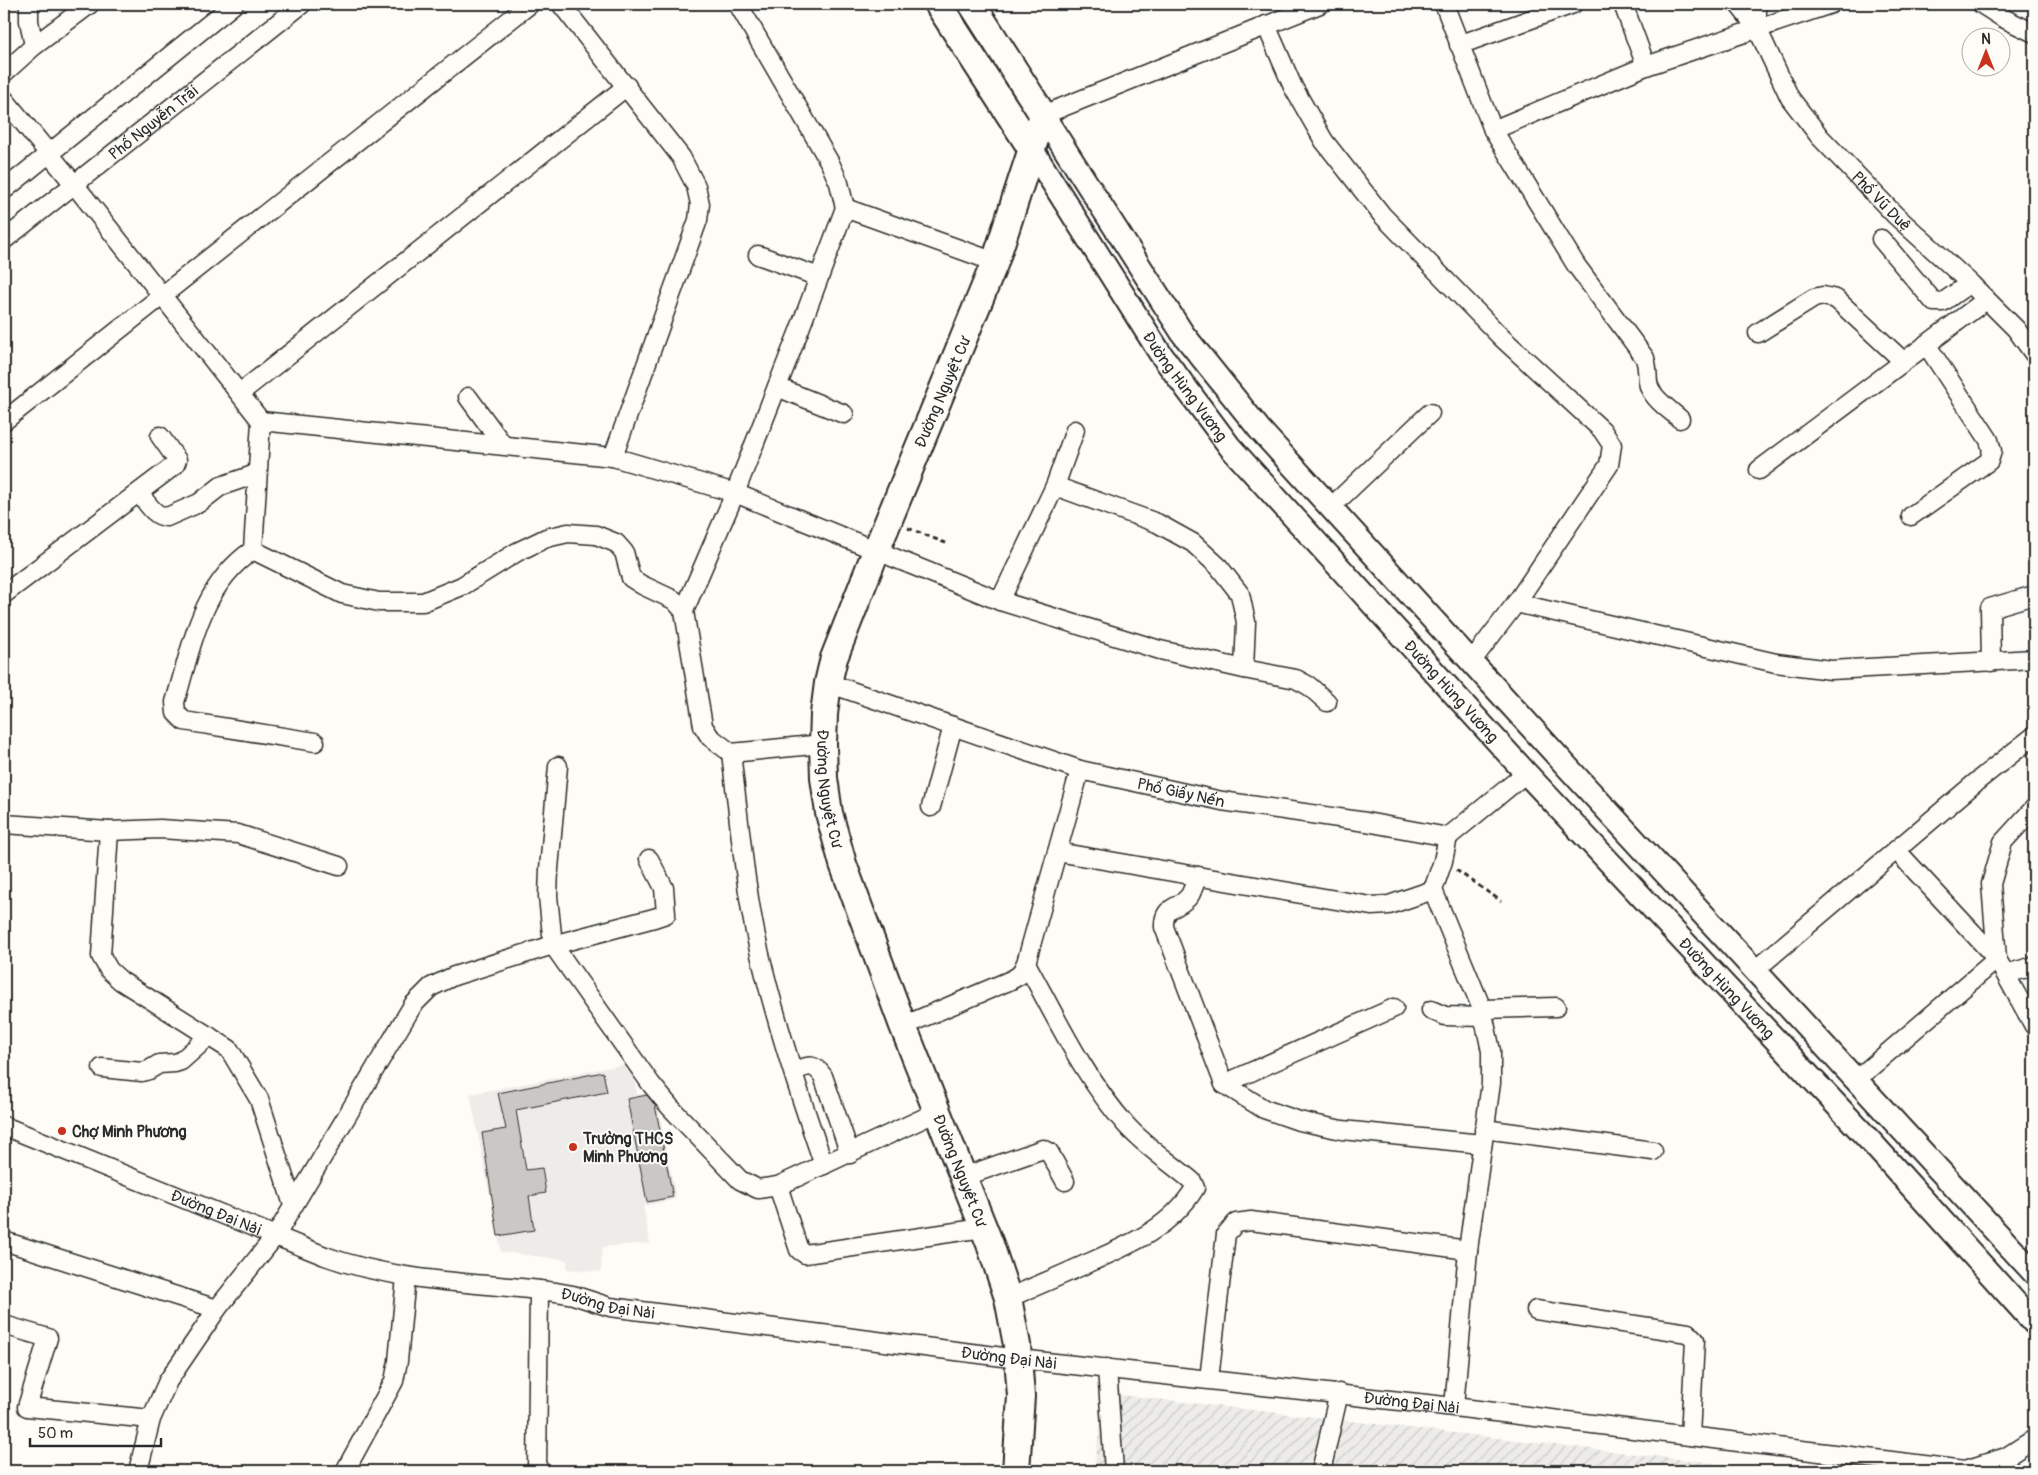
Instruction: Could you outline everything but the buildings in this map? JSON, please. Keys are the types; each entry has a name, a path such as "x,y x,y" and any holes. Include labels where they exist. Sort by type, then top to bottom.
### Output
{"highway":[{"name":"Đường Hùng Vương","path":"938,4 1031,148"},
{"name":"Đường Hùng Vương","path":"972,4 1042,115"},
{"name":"Đường Nguyệt Cư","path":"1016,1471 1021,1396 1019,1359 1008,1298 983,1228 903,1026 843,864 829,813 824,778 823,744 828,683 839,642 996,262 1042,115"}],"main road":[{"name":"Đường Hùng Vương","path":"1042,115 1183,334 1260,430 1571,771 2034,1273"},
{"name":"Đường Hùng Vương","path":"1031,148 1160,353 1230,447 1526,772 1873,1144 2034,1323"},
{"path":"1546,793 1571,771"}],"street":[{"path":"29,4 29,21 34,46"},
{"path":"4,73 34,46 90,4"},
{"path":"4,190 234,4"},
{"name":"Phố Nguyễn Trãi","path":"4,240 302,4"},
{"path":"4,421 530,4"},
{"path":"561,4 681,156 696,186 700,204 698,220 613,457"},
{"path":"738,4 830,163 839,182 845,208 735,493 684,611 703,726 710,737 731,753 823,744"},
{"path":"1042,115 1320,4"},
{"path":"1444,4 1493,130 1576,265 1644,358 1649,370 1648,382 1651,392 1680,419"},
{"path":"1459,45 1573,4"},
{"path":"1623,4 1646,66"},
{"name":"Phố Vũ Duệ","path":"1738,4 1757,28 1790,98 1820,137 1895,215 1970,283 2016,329 2034,354"},
{"name":"Phố Vũ Duệ","path":"1757,4 1757,28"},
{"path":"1493,130 1646,66 1831,4"},
{"path":"1982,4 2003,18 2034,32"},
{"path":"1266,25 1292,87 1324,141 1382,215 1502,338 1602,430 1612,445 1609,465 1516,604 1471,662"},
{"path":"240,393 627,86"},
{"path":"4,99 163,294 261,421 256,474 253,550"},
{"path":"845,208 996,262"},
{"path":"1881,239 1934,302 1943,302 1970,283"},
{"path":"758,255 819,277"},
{"path":"1758,334 1814,298 1824,296 1836,299 1903,361"},
{"path":"1759,470 1986,300"},
{"path":"1911,516 1990,461 1992,451 1990,440 1926,344"},
{"path":"777,387 844,414"},
{"path":"468,397 503,445"},
{"path":"1331,507 1430,413"},
{"path":"261,421 613,457 735,493 1000,601 1160,650 1244,670 1296,679 1309,686 1327,702"},
{"path":"1000,601 1055,486 1075,430"},
{"path":"4,594 177,463 177,460 160,436"},
{"path":"139,493 157,514 161,517 167,517 199,503 221,486 256,474"},
{"path":"1055,486 1157,523 1193,543 1219,567 1240,594 1246,622 1244,670"},
{"path":"253,550 342,594 379,602 423,602 462,586 517,552 546,538 568,533 596,536 616,543 624,552 631,578 674,600 684,611"},
{"path":"253,550 237,561 215,588 199,621 176,702 176,713 184,722 315,742"},
{"path":"1991,662 1990,608 2034,596"},
{"path":"1516,604 1766,661 1830,670 2034,659"},
{"name":"Phố Giấy Nến","path":"828,683 1080,770 1222,800 1366,822 1448,837"},
{"path":"932,807 953,726"},
{"path":"1755,970 2034,736"},
{"path":"731,753 745,870 758,945 809,1123 824,1165"},
{"path":"558,766 548,869 548,896 553,945 646,1077 670,1107 740,1180 758,1188 778,1186 937,1112"},
{"path":"903,1026 1011,980 1020,974 1026,963 1080,770"},
{"path":"1454,1407 1468,1250 1491,1082 1491,1051 1483,1013 1433,890 1443,861 1448,837 1526,772"},
{"path":"2034,808 2003,842 1991,884 2002,967 2014,993 2034,1026"},
{"path":"4,824 109,831 160,830 238,834 339,866"},
{"path":"109,831 100,956 109,970 121,981 228,1049 259,1099 293,1205"},
{"path":"1896,850 2002,967"},
{"path":"1057,852 1371,906 1389,905 1433,890"},
{"path":"138,1471 151,1420 168,1382 216,1309 276,1235 413,1005 431,986 454,976 553,945 666,914 664,888 649,859"},
{"path":"1198,876 1189,896 1169,910 1164,918 1164,927 1224,1084 1264,1109 1299,1121 1342,1130 1483,1137 1653,1151"},
{"path":"1008,1298 1136,1242 1158,1228 1191,1195 1195,1188 1192,1181 1129,1128 1103,1097 1082,1066 1026,963"},
{"path":"1857,1079 2002,967 2034,966"},
{"path":"1431,1010 1445,1016 1556,1007"},
{"path":"1224,1084 1394,1008"},
{"path":"102,1068 142,1072 158,1064 175,1063 181,1061 209,1036"},
{"path":"794,1071 811,1066 817,1067 823,1076 850,1154"},
{"name":"Đường Đại Nải","path":"4,1126 352,1266 406,1277 539,1290 573,1295 610,1307 1019,1359 1339,1393 1690,1436 1855,1464 1970,1471 2006,1457 2034,1439"},
{"path":"963,1177 1043,1149 1049,1152 1065,1181"},
{"path":"778,1186 799,1250 805,1254 983,1228"},
{"path":"1209,1379 1226,1234 1236,1223 1251,1221 1468,1250"},
{"path":"4,1241 216,1309"},
{"path":"345,1471 394,1382 398,1361 406,1277"},
{"path":"537,1471 539,1290"},
{"path":"1536,1310 1688,1333 1695,1340 1690,1436"},
{"path":"4,1325 48,1338 28,1407 151,1420"},
{"path":"1107,1368 1114,1471"},
{"path":"1321,1471 1339,1393"}],"path":[{"path":"888,520 948,544"},
{"path":"1443,861 1501,901"}],"shaded area":[{"name":"Trường THCS Minh Phương","path":"632,1063 637,1095 655,1091 676,1199 643,1206 650,1243 602,1247 601,1272 567,1269 567,1260 501,1252 470,1094"},
{"path":"1104,1393 1784,1471 1094,1471"}],"place":[{"name":"Chợ Minh Phương","path":"62,1131"},
{"name":"Trường THCS Minh Phương","path":"573,1147"}]}
